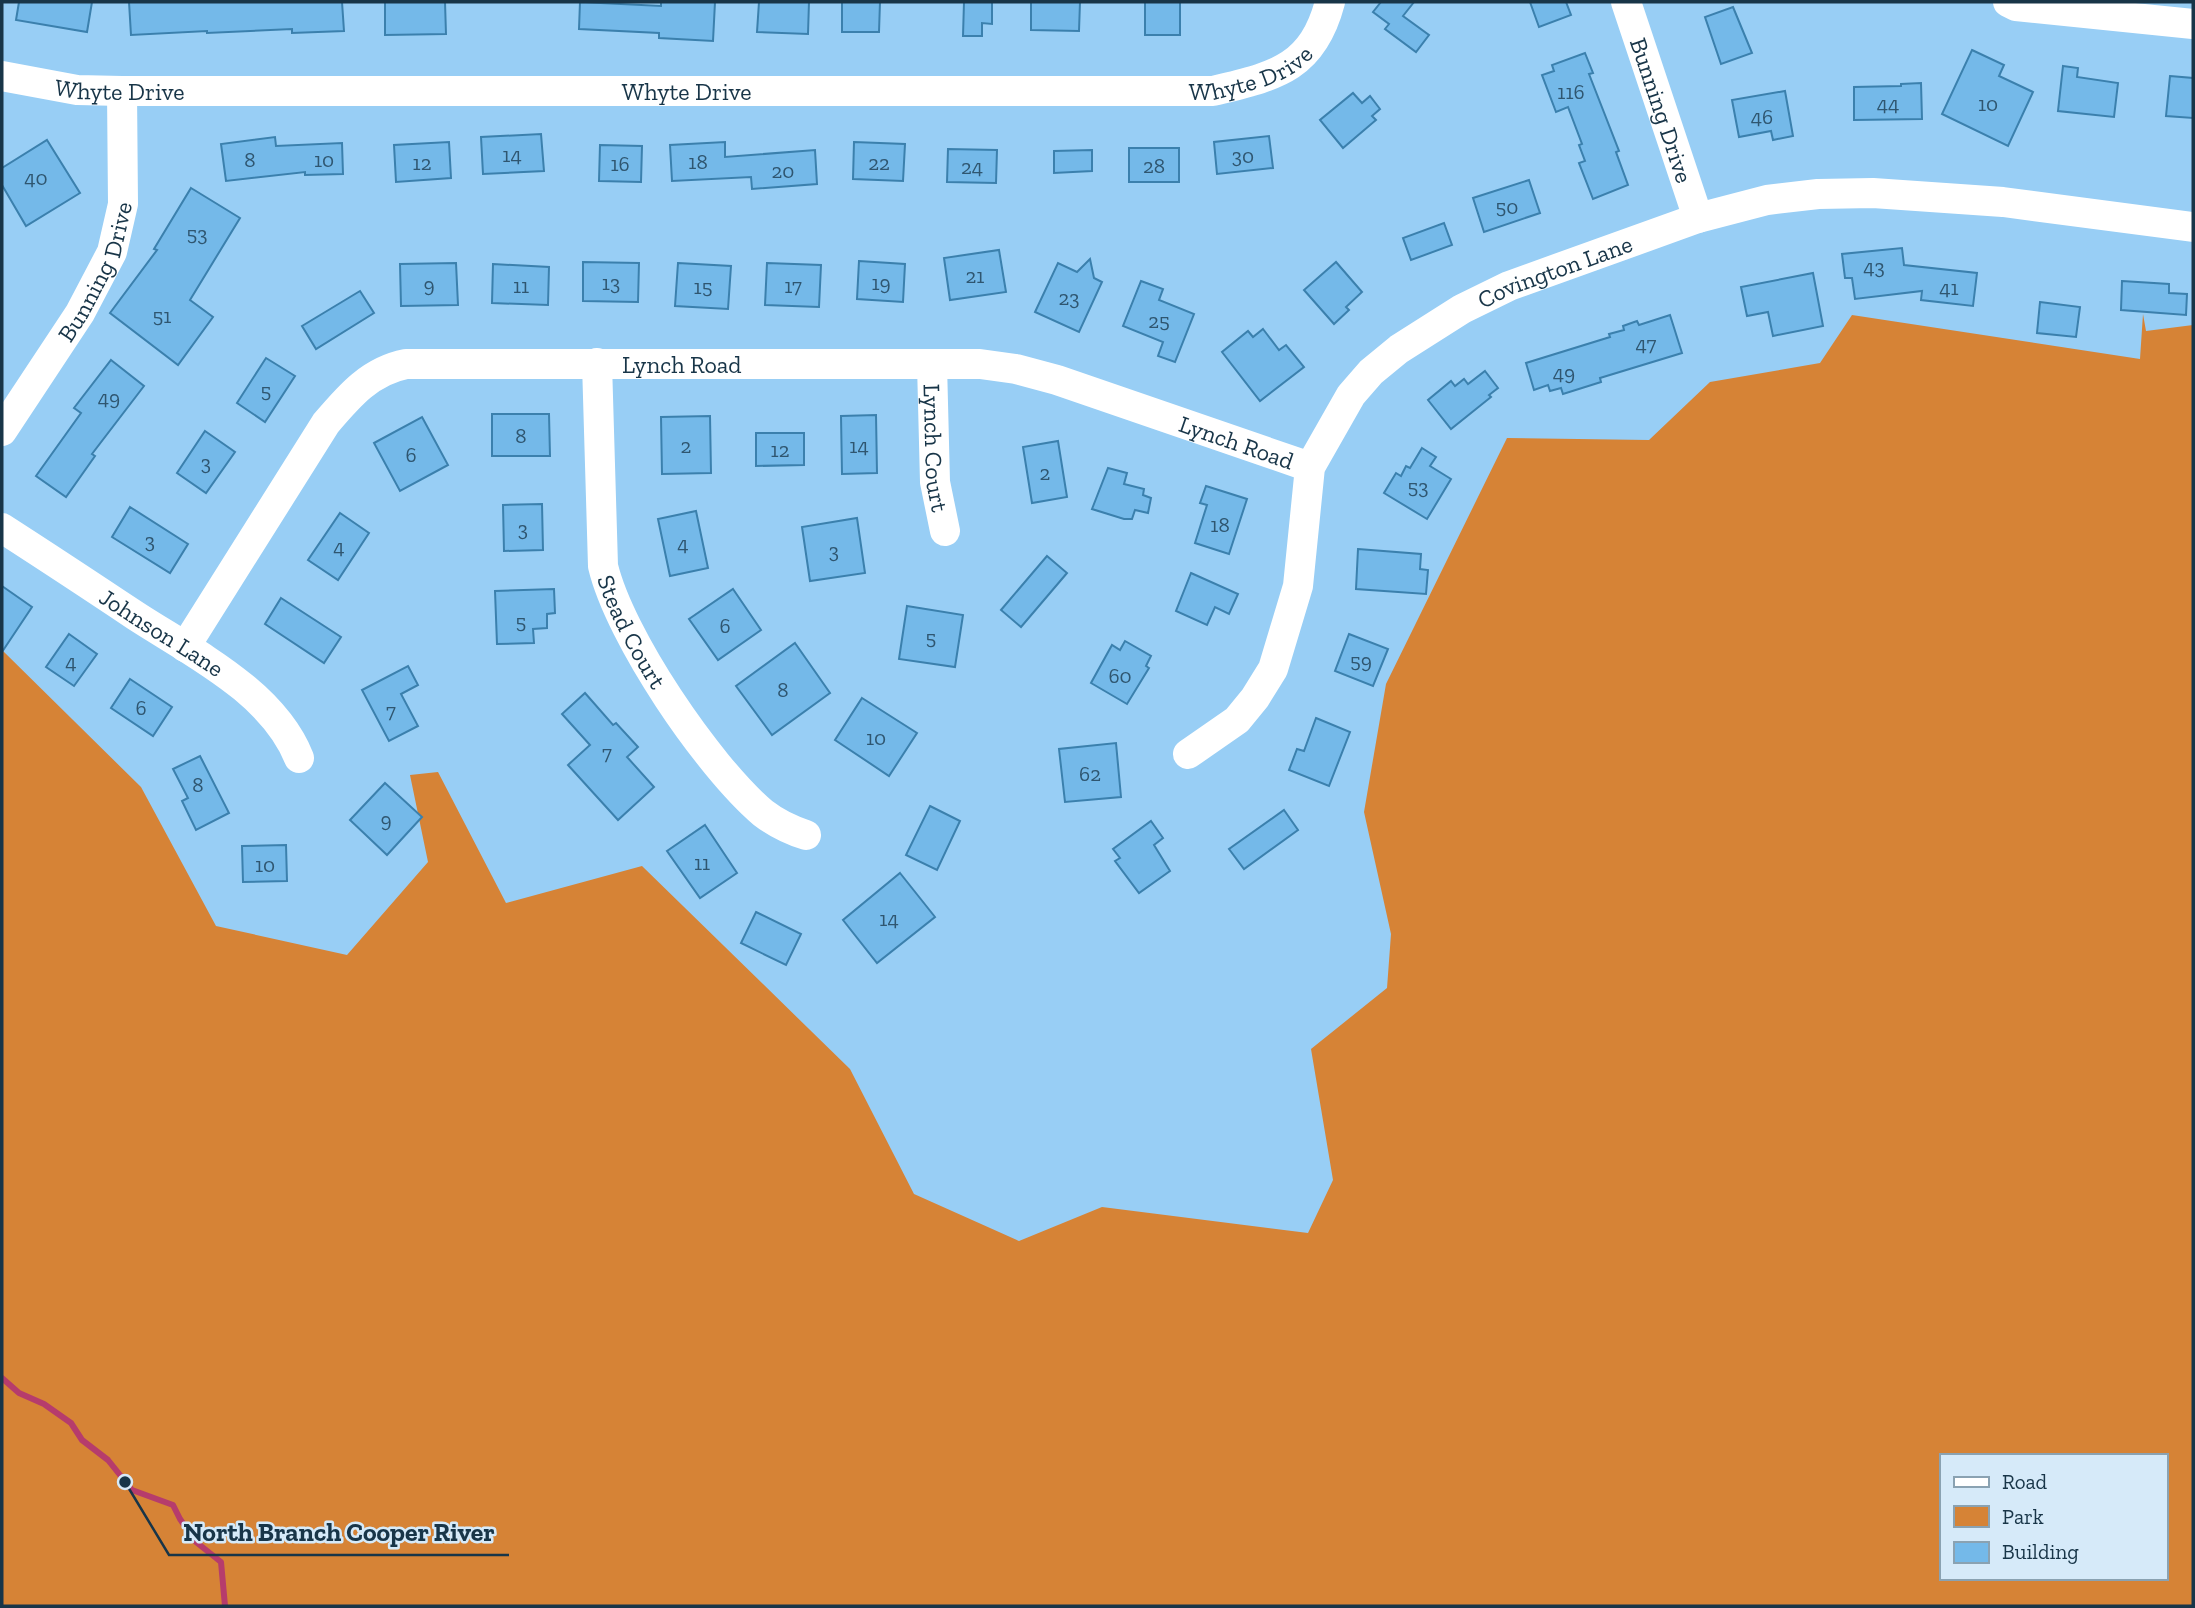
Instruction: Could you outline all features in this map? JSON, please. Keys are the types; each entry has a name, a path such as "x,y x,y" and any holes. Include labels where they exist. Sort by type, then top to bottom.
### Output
{"street":[{"name":"Whyte Drive","path":"2,76 77,90 122,91 1213,91 1269,77 1286,69 1308,48 1321,28 1330,2"},
{"name":"Bunning Drive","path":"1626,2 1698,218"},
{"path":"2008,2 2016,6 2193,24"},
{"name":"Bunning Drive","path":"2,431 80,313 112,252 123,204 122,91"},
{"name":"Covington Lane","path":"1188,754 1237,720 1273,669 1298,586 1310,467 1351,395 1371,372 1398,349 1462,309 1509,286 1698,218 1767,200 1818,194 1873,193 2003,202 2193,227"},
{"name":"Stead Court","path":"597,363 603,566 609,590 648,665 699,740 742,793 764,814 787,828 806,835"},
{"name":"Lynch Road","path":"185,648 326,423 350,395 371,378 391,367 406,364 992,366 1016,369 1057,380 1310,467"},
{"name":"Lynch Court","path":"932,364 935,482 945,531"},
{"name":"Johnson Lane","path":"2,528 228,676 270,712 292,740 299,758"}],"green space":[{"path":"2143,314 2146,331 2193,325 2193,1606 2,1606 3,651 141,787 216,926 347,955 428,862 410,775 438,772 506,903 642,866 850,1069 914,1194 1019,1241 1102,1207 1308,1233 1333,1180 1311,1049 1387,988 1391,934 1364,812 1386,684 1507,438 1649,440 1710,382 1820,363 1852,315 2140,359"}],"building":[{"path":"19,2 92,2 87,32 16,20"},
{"path":"129,2 342,2 344,31 292,33 292,29 131,35"},
{"path":"385,2 445,2 446,34 385,35"},
{"path":"580,2 661,6 661,2 715,2 713,41 659,38 659,33 579,29"},
{"path":"759,2 809,2 808,34 757,32"},
{"path":"842,2 880,2 879,32 842,32"},
{"path":"964,2 992,2 992,24 982,23 982,36 963,36"},
{"path":"1031,2 1080,2 1079,31 1031,30"},
{"path":"1145,2 1180,2 1180,35 1145,35"},
{"path":"1381,2 1414,2 1403,16 1429,35 1416,52 1385,29 1389,24 1373,12"},
{"path":"1530,2 1566,2 1571,15 1539,27"},
{"path":"1733,7 1752,53 1721,64 1705,17"},
{"path":"1972,50 2004,65 1999,76 2033,92 2008,146 1942,114"},
{"path":"1585,53 1593,73 1589,74 1619,151 1616,152 1628,185 1593,199 1579,163 1585,161 1579,145 1582,144 1568,107 1556,112 1542,75 1554,71 1552,65"},
{"path":"2063,66 2078,68 2077,77 2118,83 2114,117 2058,111"},
{"path":"2170,76 2193,78 2193,118 2166,116"},
{"path":"1921,83 1922,119 1854,120 1854,87"},
{"path":"1785,91 1793,136 1773,140 1771,131 1739,137 1732,100"},
{"path":"1353,93 1362,103 1370,96 1380,109 1372,116 1376,120 1343,148 1320,120"},
{"path":"541,134 544,171 483,174 481,137"},
{"path":"1269,136 1273,168 1217,174 1214,142"},
{"path":"275,137 276,146 342,143 343,174 305,175 305,172 226,181 221,144"},
{"path":"47,140 80,193 26,226 2,185 2,168"},
{"path":"449,142 451,178 396,182 394,145"},
{"path":"725,142 725,157 815,150 817,184 752,189 751,177 672,181 670,145"},
{"path":"854,142 905,144 903,181 853,179"},
{"path":"600,145 642,146 641,182 599,181"},
{"path":"1129,148 1179,148 1179,182 1129,182"},
{"path":"948,149 997,150 996,183 947,182"},
{"path":"1092,150 1092,171 1054,173 1054,151"},
{"path":"1529,180 1540,213 1484,232 1473,198"},
{"path":"191,188 240,218 190,300 213,317 178,365 110,313 157,250 154,249"},
{"path":"1444,223 1452,245 1411,260 1403,238"},
{"path":"1902,248 1904,265 1977,273 1973,306 1921,300 1922,291 1855,299 1852,278 1845,278 1842,254"},
{"path":"999,250 1006,292 950,300 944,258"},
{"path":"1090,259 1094,278 1102,282 1079,332 1035,312 1058,263 1077,272"},
{"path":"859,261 905,264 903,302 857,299"},
{"path":"583,262 639,263 638,302 583,301"},
{"path":"1336,262 1362,292 1346,307 1349,310 1334,324 1304,290"},
{"path":"456,263 458,305 401,306 400,264"},
{"path":"678,263 731,266 728,309 675,306"},
{"path":"767,263 821,265 819,307 765,305"},
{"path":"493,264 549,267 548,305 492,303"},
{"path":"1813,273 1823,326 1773,336 1768,312 1747,316 1741,287"},
{"path":"1141,281 1163,289 1159,300 1194,314 1175,362 1158,356 1163,342 1123,326"},
{"path":"2122,281 2169,284 2169,293 2187,294 2186,315 2121,310"},
{"path":"360,291 374,313 316,349 302,326"},
{"path":"2040,302 2080,307 2076,337 2037,333"},
{"path":"1670,315 1682,353 1600,378 1601,382 1563,394 1561,388 1550,391 1548,385 1534,390 1526,363 1610,337 1609,334 1624,330 1623,326 1637,321 1639,325"},
{"path":"1263,329 1279,350 1286,345 1304,367 1260,401 1222,352 1248,331 1253,337"},
{"path":"266,358 295,376 265,422 237,403"},
{"path":"111,360 144,386 92,454 95,456 66,497 36,476 81,413 74,408"},
{"path":"1485,371 1498,388 1489,395 1491,397 1451,429 1428,400 1451,381 1455,386 1464,379 1468,384"},
{"path":"492,414 549,414 550,456 492,456"},
{"path":"876,415 877,473 842,474 841,416"},
{"path":"710,416 711,473 662,474 661,417"},
{"path":"422,417 448,465 400,491 374,443"},
{"path":"205,431 235,452 206,493 177,473"},
{"path":"756,433 804,433 804,465 756,466"},
{"path":"1058,441 1067,497 1032,503 1023,447"},
{"path":"1422,448 1436,457 1430,466 1451,479 1427,519 1384,493 1396,473 1401,476 1406,466 1410,468"},
{"path":"1108,468 1127,473 1124,484 1144,489 1143,495 1151,498 1148,513 1135,510 1132,519 1124,519 1092,509"},
{"path":"1206,486 1247,499 1229,554 1195,543 1207,505 1200,503"},
{"path":"542,504 543,550 504,551 503,505"},
{"path":"130,507 188,544 170,573 112,537"},
{"path":"696,511 708,568 670,576 658,519"},
{"path":"340,513 369,533 338,580 308,560"},
{"path":"857,518 865,573 810,581 802,527"},
{"path":"1358,549 1421,554 1420,569 1428,570 1426,594 1356,589"},
{"path":"1047,556 1067,573 1021,627 1001,610"},
{"path":"1191,573 1238,594 1229,614 1215,607 1207,625 1176,611"},
{"path":"2,586 32,607 2,652"},
{"path":"554,589 555,613 547,614 547,628 533,629 534,643 497,644 495,591"},
{"path":"733,589 761,630 718,660 689,619"},
{"path":"281,598 341,637 324,663 265,624"},
{"path":"907,606 963,615 955,667 899,659"},
{"path":"69,634 97,654 74,686 46,667"},
{"path":"1349,634 1388,649 1373,686 1335,671"},
{"path":"1125,641 1151,656 1146,666 1149,668 1127,704 1091,683 1112,645 1120,650"},
{"path":"795,643 830,693 772,735 736,686"},
{"path":"408,666 418,685 401,694 418,726 389,741 362,690"},
{"path":"130,679 172,707 153,736 111,708"},
{"path":"585,693 613,725 616,723 638,747 627,757 654,787 618,820 568,765 590,745 562,714"},
{"path":"862,698 917,733 889,776 835,740"},
{"path":"1316,718 1350,732 1329,786 1289,770 1297,749 1304,751"},
{"path":"1116,743 1121,797 1065,802 1059,749"},
{"path":"200,756 229,813 196,830 182,801 188,798 173,769"},
{"path":"385,783 422,817 387,855 350,820"},
{"path":"930,806 960,821 937,870 906,855"},
{"path":"1284,810 1298,830 1244,869 1229,849"},
{"path":"1151,821 1163,838 1154,845 1170,871 1139,893 1115,861 1120,858 1113,849"},
{"path":"705,825 737,873 700,898 667,851"},
{"path":"286,845 287,881 243,882 242,846"},
{"path":"900,873 935,917 877,963 843,920"},
{"path":"756,912 801,934 786,965 741,943"}],"waterway":[{"path":"2,1378 19,1393 44,1404 71,1423 82,1440 108,1460 132,1490 173,1505 196,1542 221,1562 225,1606"}],"place":[{"name":"North Branch Cooper River","path":"125,1482"}]}
